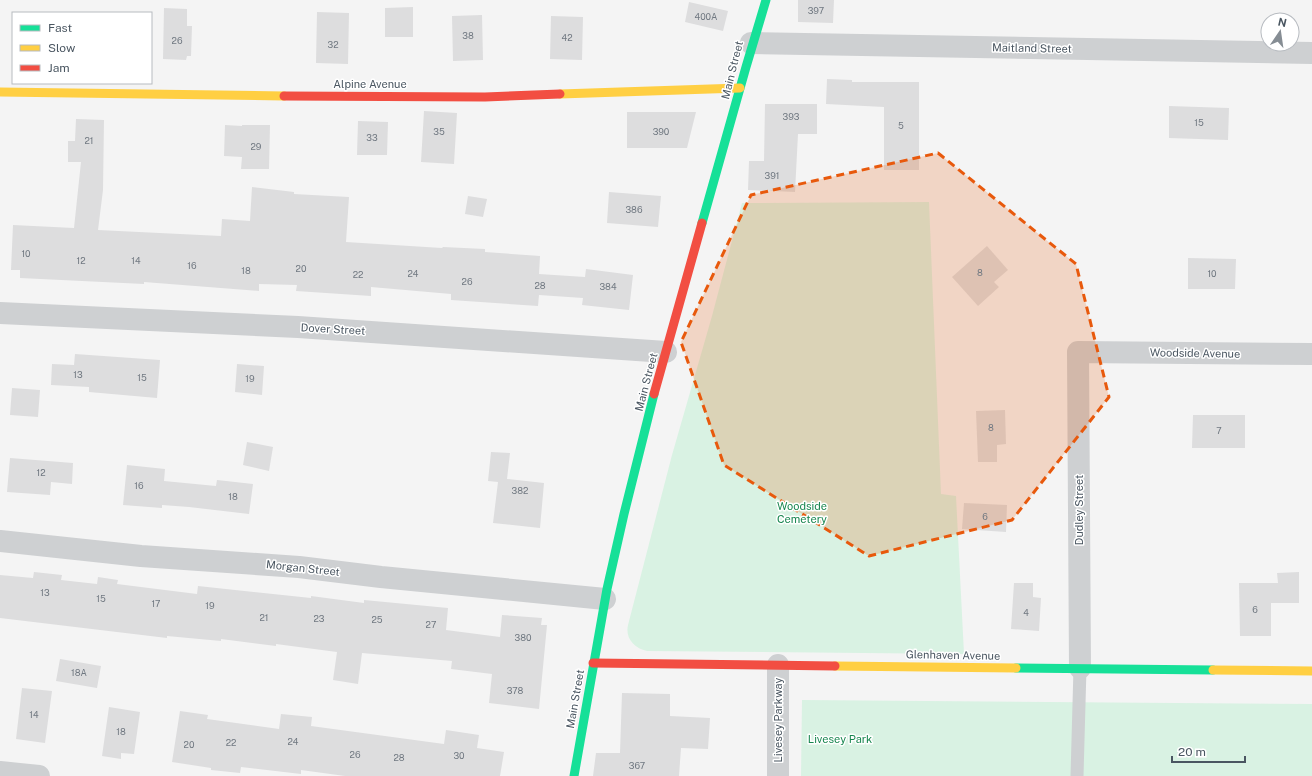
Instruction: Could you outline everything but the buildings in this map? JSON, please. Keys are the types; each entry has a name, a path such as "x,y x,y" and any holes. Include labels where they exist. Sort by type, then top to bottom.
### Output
{"street":[{"name":"Main Street","path":"574,776 593,662 623,520 666,352 740,88 751,43 766,0"},
{"name":"Maitland Street","path":"751,43 1312,53"},
{"name":"Alpine Avenue","path":"0,92 235,96 485,97 740,88"},
{"name":"Dover Street","path":"0,313 298,327 666,352"},
{"name":"Woodside Avenue","path":"1078,352 1312,354"},
{"name":"Dudley Street","path":"1078,352 1080,668"},
{"name":"Morgan Street","path":"0,541 141,556 300,567 381,577 605,600"},
{"name":"Glenhaven Avenue","path":"593,662 1312,671"},
{"name":"Livesey Parkway","path":"778,665 778,776"},
{"path":"0,772 39,776"}],"lane":[{"path":"1077,776 1080,668"}],"highlighted area":[{"path":"938,153 1076,264 1109,397 1012,520 869,556 724,465 681,342 751,195"}],"green space":[{"name":"Woodside Cemetery","path":"929,202 941,494 956,496 964,654 647,651 638,648 629,638 627,630 628,625 672,455 712,316 742,203"},
{"name":"Livesey Park","path":"802,700 1312,704 1312,776 801,776"}],"traffic: fast":[{"path":"702,223 766,0"},
{"path":"574,776 607,589 654,394"},
{"path":"1016,668 1213,670"}],"traffic: slow":[{"path":"560,94 740,88"},
{"path":"0,92 284,96"},
{"path":"835,666 1016,668"},
{"path":"1213,670 1312,671"}],"traffic: jam":[{"path":"284,96 485,97 560,94"},
{"path":"654,394 702,223"},
{"path":"593,663 835,666"}]}
